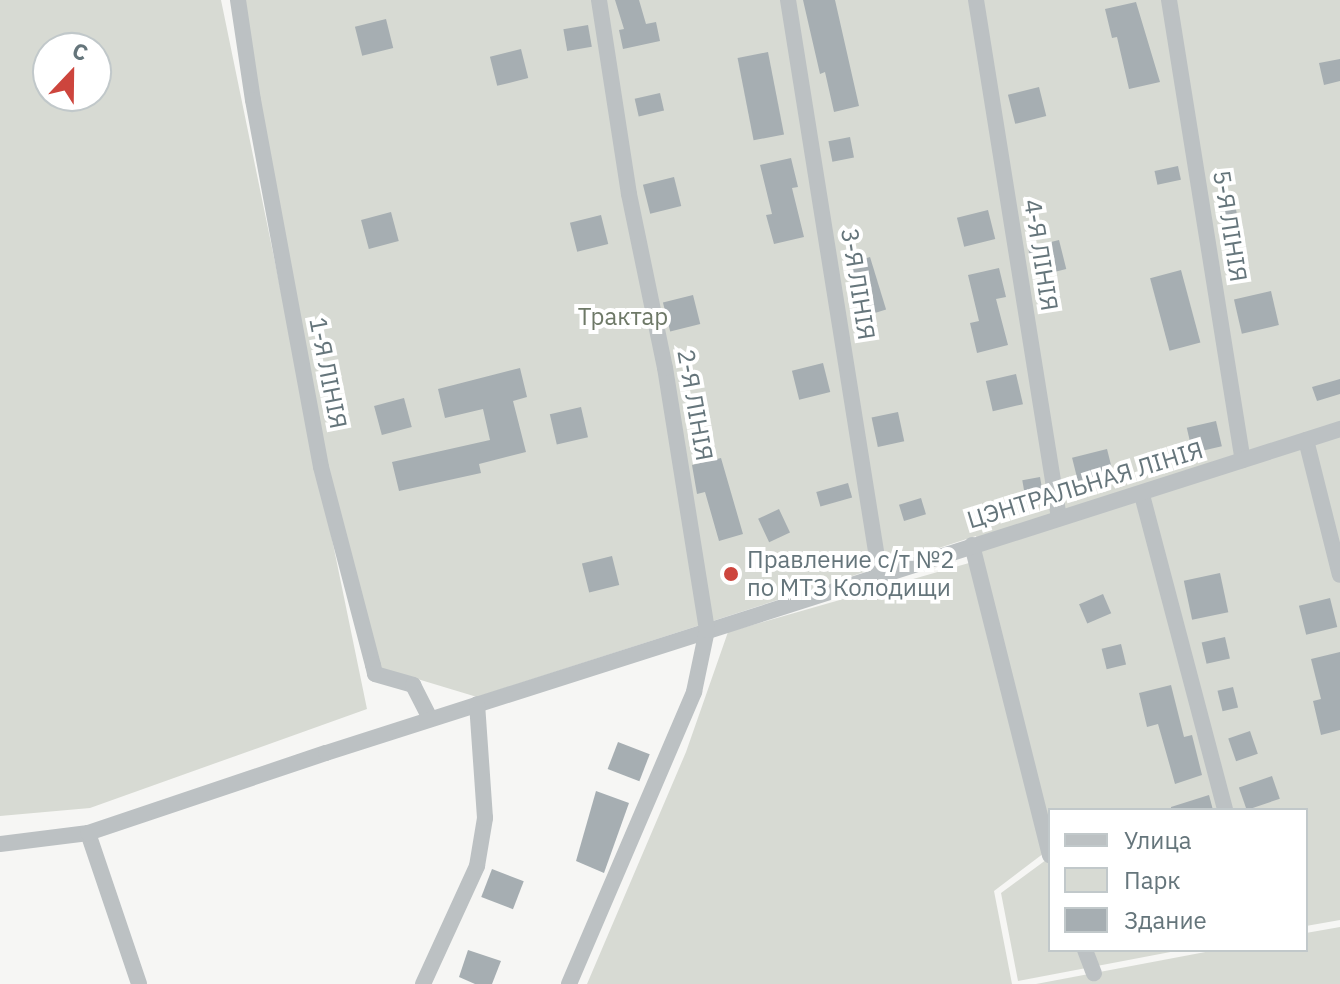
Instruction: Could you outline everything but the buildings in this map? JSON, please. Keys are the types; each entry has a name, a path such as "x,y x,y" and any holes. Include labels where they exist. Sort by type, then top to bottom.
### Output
{"street":[{"name":"1-Я ЛІНІЯ","path":"238,0 256,115 321,467 375,674 413,685 430,719"},
{"name":"2-Я ЛІНІЯ","path":"599,0 629,194 665,368 707,630"},
{"name":"3-Я ЛІНІЯ","path":"788,0 880,576"},
{"name":"4-Я ЛІНІЯ","path":"976,0 1059,518"},
{"name":"5-Я ЛІНІЯ","path":"1169,0 1243,460"},
{"name":"ЦЭНТРАЛЬНАЯ ЛІНІЯ","path":"0,844 88,833 430,719 972,545 1142,495 1340,429"},
{"path":"1306,440 1340,575"},
{"path":"1142,495 1224,808"},
{"path":"972,545 1048,847"},
{"path":"569,984 694,692 707,630"},
{"path":"423,984 477,866 485,818 477,704"},
{"path":"88,833 139,984"},
{"path":"1086,952 1094,973"}],"green space":[{"path":"0,0 221,0 367,709 90,808 0,816"},
{"name":"Трактар","path":"245,0 1340,0 1340,920 1308,926 1308,808 1048,808 1048,822 976,536 477,697 381,668 328,466 259,99"},
{"path":"976,561 1048,850 994,891 1012,984 587,984 686,752 728,632"},
{"path":"1048,858 1048,952 1170,952 1018,981 1001,893"},
{"path":"1340,927 1340,984 1036,984 1205,952 1308,952 1308,933"}],"place":[{"name":"Правление с/т №2 по МТЗ Колодищи","path":"731,574"}]}
